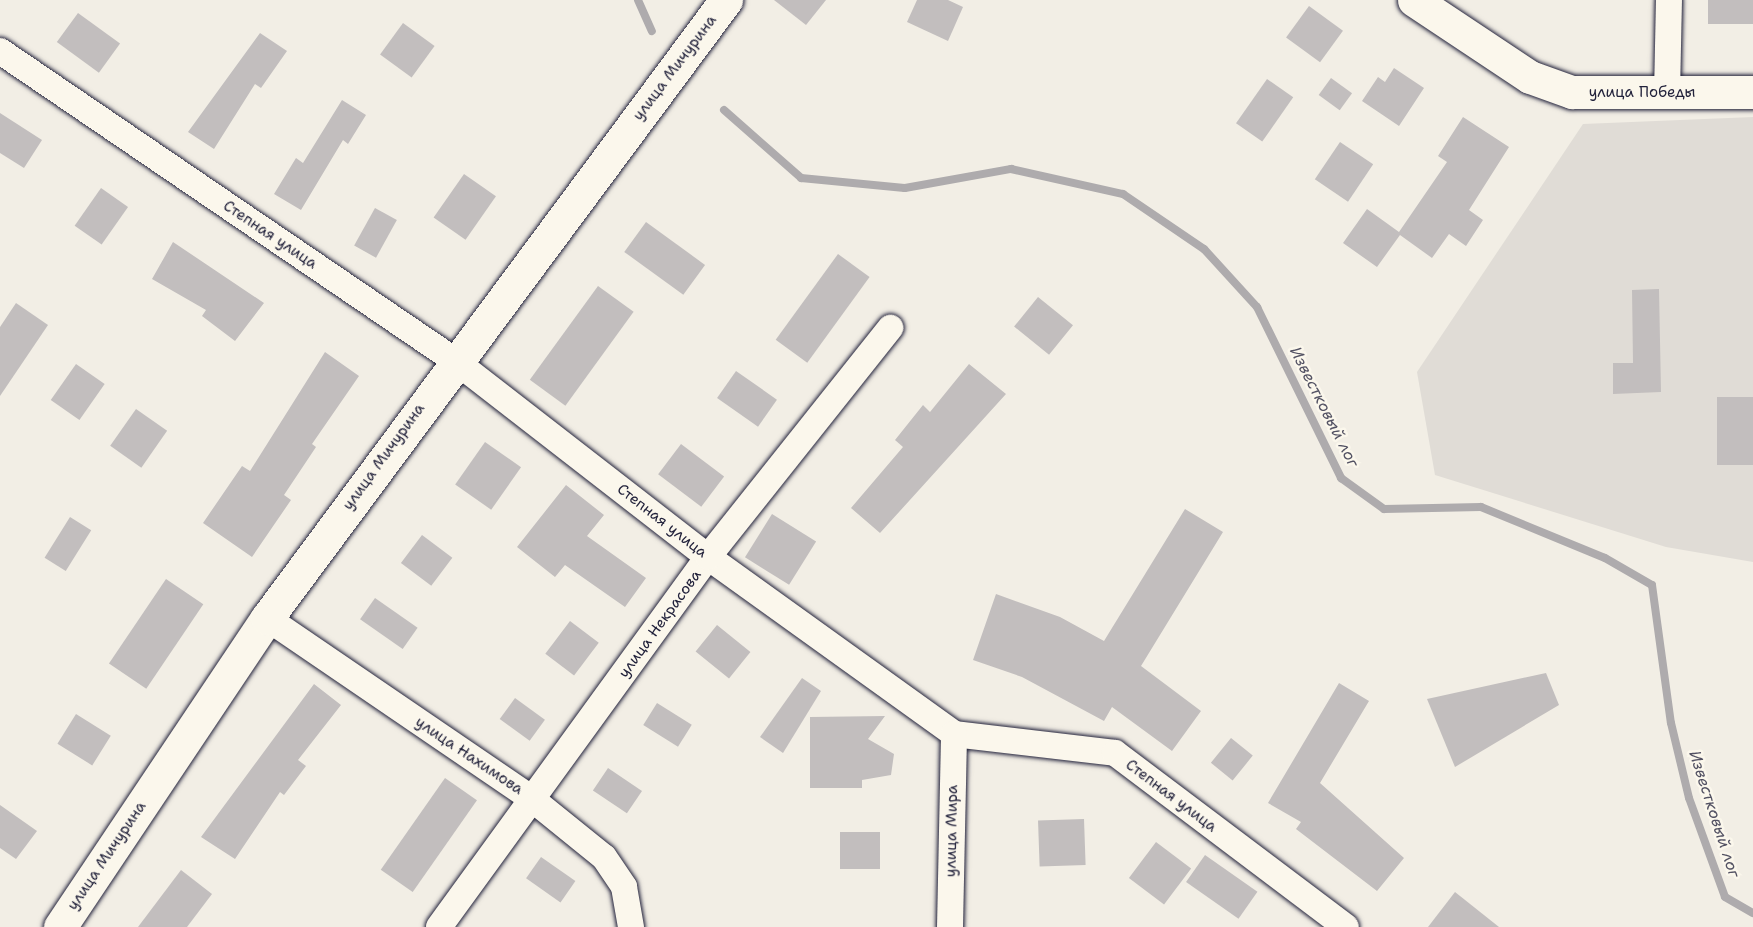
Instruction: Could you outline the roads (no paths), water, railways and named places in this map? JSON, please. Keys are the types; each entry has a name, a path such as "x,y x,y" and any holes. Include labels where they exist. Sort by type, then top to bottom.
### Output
{"street":[{"name":"улица Мичурина","path":"60,927 267,618 454,360 726,0"},
{"name":"улица Победы","path":"1414,0 1530,77 1572,92 1667,94 1753,92"},
{"path":"1667,94 1669,0"},
{"name":"Степная улица","path":"0,51 454,360 708,557 954,734 1115,753 1339,925"},
{"name":"улица Некрасова","path":"439,927 708,557 890,328"},
{"name":"улица Нахимова","path":"267,618 532,799 604,857 624,887 631,927"},
{"name":"улица Мира","path":"950,927 954,734"}],"waterway":[{"name":"Известковый лог","path":"638,0 652,31"},
{"name":"Известковый лог","path":"724,110 801,178 905,188 1011,169 1123,194 1204,249 1257,307 1341,478 1384,509 1481,507 1605,558 1652,585 1671,723 1689,798 1725,897 1753,913"}]}
